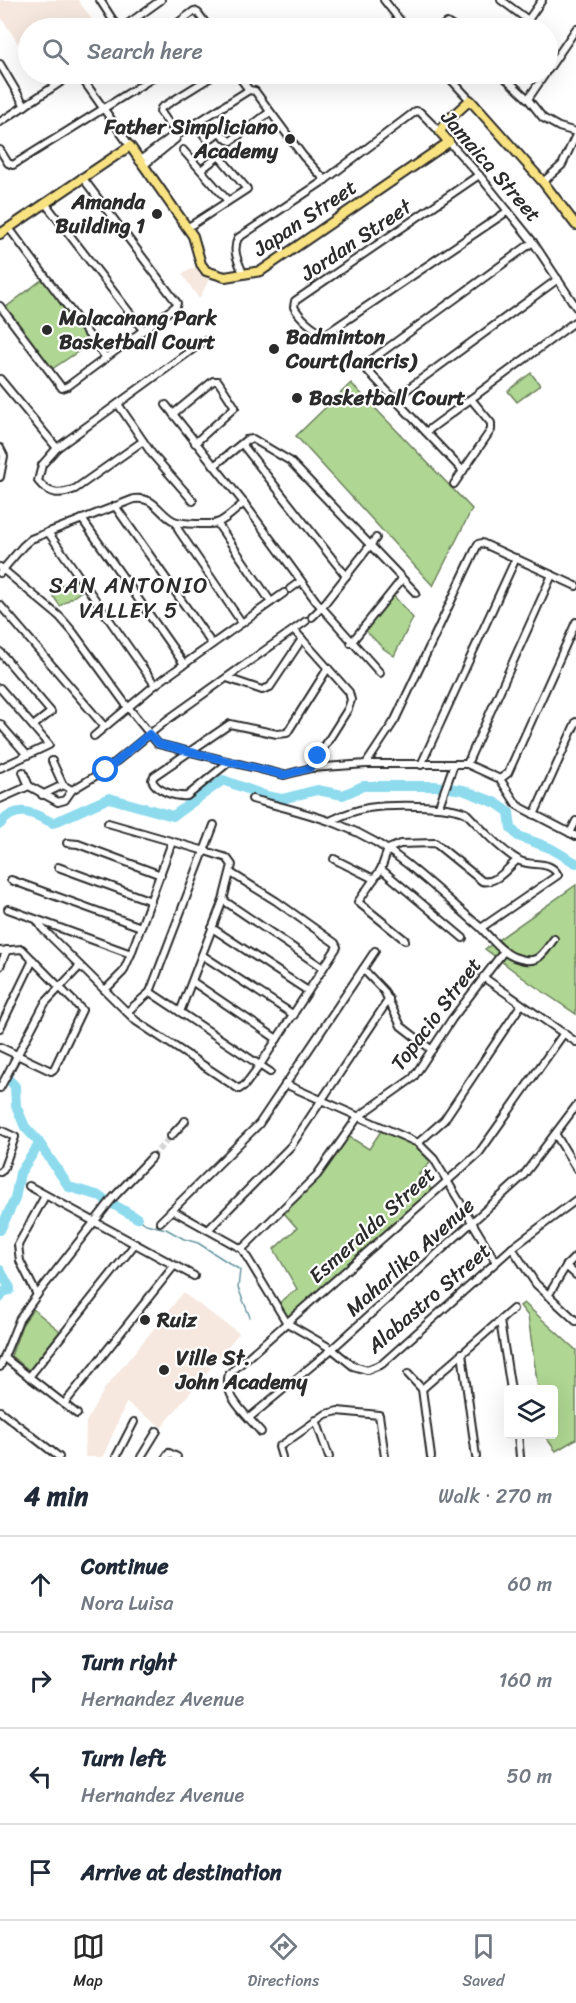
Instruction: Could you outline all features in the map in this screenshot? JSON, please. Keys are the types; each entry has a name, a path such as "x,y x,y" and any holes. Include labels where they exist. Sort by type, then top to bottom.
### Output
{"main road":[{"path":"440,132 446,122 470,100 572,214 576,225"},
{"name":"Jamaica Street","path":"440,132 449,142"},
{"name":"Japan Street","path":"243,273 253,274 261,271 449,142"},
{"path":"0,234 130,146 196,242 201,264 206,271 225,277 243,273"}],"street":[{"path":"136,18 161,0"},
{"path":"385,0 398,18"},
{"path":"501,0 525,18"},
{"path":"529,18 542,0"},
{"path":"103,1 112,18"},
{"path":"185,18 194,11 202,18"},
{"path":"558,55 576,29"},
{"path":"0,64 26,106"},
{"path":"0,122 58,84"},
{"path":"86,84 130,146"},
{"path":"0,150 8,163 13,165 138,84"},
{"path":"177,136 160,111 161,108 200,84"},
{"path":"244,84 249,90"},
{"path":"455,84 470,100"},
{"path":"512,84 543,118 551,124 576,134 562,165 543,182"},
{"path":"528,99 538,84"},
{"path":"141,163 195,123 249,90 255,91 303,156 325,180"},
{"name":"Jamaica Street","path":"418,110 440,132"},
{"name":"Japan Street","path":"243,273 235,251 238,238 325,180 418,110"},
{"path":"195,123 207,139 219,132 231,141 270,112"},
{"name":"Jamaica Street","path":"449,142 533,242 576,307"},
{"path":"183,150 228,201"},
{"path":"187,228 247,189 219,156 201,170"},
{"name":"Jordan Street","path":"479,175 295,301 294,307 297,314 326,334 508,211"},
{"path":"0,306 62,388 68,386 176,306 177,303 82,177"},
{"path":"45,203 143,330"},
{"path":"9,228 106,358"},
{"path":"463,471 367,370 367,363 533,242"},
{"path":"394,399 558,279"},
{"path":"426,432 576,321"},
{"path":"142,441 75,489 64,493 51,493 38,481 42,465 57,448 204,341"},
{"path":"0,379 57,448"},
{"path":"173,414 213,381 218,381 235,407 195,443"},
{"path":"454,484 491,430 491,423 471,399"},
{"path":"118,404 142,441 193,501"},
{"path":"166,405 244,503 321,608 380,673"},
{"path":"214,466 242,444 253,439 290,461 416,593"},
{"path":"242,444 346,576"},
{"path":"0,448 4,453 4,459 0,477"},
{"path":"242,623 179,531 176,523 158,506 141,498 31,539 1,569 60,617 127,706 159,744 284,775 310,768 366,764 467,765 500,779 517,805 534,815 573,834 576,821"},
{"path":"176,523 217,524 244,503"},
{"path":"116,506 212,644"},
{"path":"82,519 184,664"},
{"path":"217,524 271,602"},
{"path":"48,532 155,685"},
{"path":"23,772 29,786 42,795 61,802 69,796 72,790 107,769 149,734 309,619 321,608 376,538"},
{"path":"366,764 395,720 477,545 482,543 576,586"},
{"path":"421,765 516,558"},
{"path":"467,765 552,575"},
{"path":"351,643 402,579"},
{"path":"94,736 127,706 301,580"},
{"path":"0,605 24,630 104,726"},
{"path":"500,779 508,773 511,767 576,622"},
{"path":"294,630 349,692 351,700 348,709 310,768"},
{"path":"226,678 262,690 270,687 302,639"},
{"path":"0,652 51,712 33,726"},
{"path":"229,762 187,796 154,786 152,780 154,776 230,724 235,723 277,734 287,733 328,668"},
{"path":"0,688 49,746 1,766"},
{"path":"534,815 576,722"},
{"path":"0,724 27,755"},
{"path":"52,761 63,785 72,790"},
{"path":"439,806 454,764"},
{"path":"42,795 63,785"},
{"path":"0,799 29,786"},
{"path":"252,799 332,820 388,849 481,928 502,953 532,961 539,959 554,939"},
{"path":"332,820 368,808 439,806 457,809 466,813 517,860 528,864 547,865 555,870 558,875 481,928"},
{"path":"108,823 227,858 232,865 223,900 180,1012"},
{"path":"127,1012 150,992 214,825"},
{"path":"105,990 123,972 172,842"},
{"path":"67,843 78,844 160,875"},
{"path":"405,940 358,902 381,869 388,849 400,844 435,843 482,881 488,882 495,880 517,860"},
{"path":"334,859 374,879"},
{"path":"58,867 151,901"},
{"path":"381,869 463,938"},
{"path":"37,920 42,928 136,1021 239,1089 245,1085 260,1065 337,947 335,943 276,901 231,873"},
{"path":"10,880 141,927"},
{"path":"223,900 323,968"},
{"path":"8,909 131,954"},
{"path":"212,928 308,991"},
{"path":"0,966 4,951 22,949 82,1010 54,1069 48,1070 0,1047"},
{"path":"160,1222 259,1124 375,951"},
{"name":"Topacio Street","path":"242,1249 317,1175 358,1117 413,1077 502,953"},
{"path":"202,955 294,1015"},
{"path":"0,1028 33,960"},
{"path":"0,1088 45,1003 80,966"},
{"path":"363,969 376,981 389,999 401,1026 432,1050"},
{"path":"483,978 576,1042"},
{"path":"193,982 277,1039"},
{"path":"150,992 270,1072"},
{"path":"208,1230 291,1146 389,999"},
{"path":"418,1143 444,1120 521,1005"},
{"name":"Esmeralda Street","path":"261,1432 230,1394 227,1385 230,1374 479,1153 564,1034"},
{"path":"285,1084 418,1143 434,1159 496,1262"},
{"name":"Maharlika Avenue","path":"249,1418 332,1349 523,1176 576,1106"},
{"path":"171,1136 185,1120"},
{"path":"0,1130 15,1137 1,1171 0,1181"},
{"path":"556,1135 576,1168"},
{"path":"0,1367 19,1320 108,1204 152,1157"},
{"path":"29,1186 194,1276"},
{"path":"37,1296 20,1262 18,1245 45,1196"},
{"name":"Alabastro Street","path":"172,1210 242,1249 287,1323 332,1349 360,1369 374,1368 512,1248 576,1200"},
{"path":"29,1377 135,1244"},
{"path":"512,1248 536,1284 576,1321"},
{"path":"548,1296 566,1266 576,1256"},
{"path":"64,1404 174,1266"},
{"path":"566,1266 576,1275"},
{"path":"422,1389 513,1309"},
{"path":"500,1321 510,1385"},
{"path":"462,1353 476,1457"},
{"path":"5,1358 77,1414"},
{"path":"408,1374 422,1389 430,1457"},
{"path":"0,1411 59,1457"},
{"path":"282,1457 279,1447 316,1420 338,1411 379,1415 385,1457"},
{"path":"316,1420 329,1457"},
{"path":"116,1457 134,1422"},
{"path":"141,1457 157,1431"},
{"path":"518,1439 520,1457"},
{"path":"166,1457 169,1453 177,1457"}],"shaded area":[{"path":"0,0 78,0 91,18 18,18 18,43 0,16"},
{"path":"199,265 210,278 199,299 182,274"},
{"name":"Ville St. John Academy","path":"183,1293 239,1333 162,1427 126,1403 103,1457 85,1457 86,1422 105,1388"}],"green space":[{"path":"44,278 91,343 52,369 5,308"},
{"path":"531,373 540,385 517,402 508,391"},
{"path":"351,383 472,509 433,586 296,436"},
{"path":"74,577 83,590 60,606 51,593"},
{"path":"393,595 413,618 394,656 365,630"},
{"path":"576,885 576,1014 485,949"},
{"path":"381,1131 417,1146 431,1162 419,1174 432,1190 287,1317 278,1304 297,1289 274,1249 297,1228 283,1212 348,1136 369,1149"},
{"path":"524,1303 576,1350 576,1439 556,1451 547,1439 558,1439 558,1385 537,1385 528,1316 520,1306"},
{"path":"33,1309 60,1331 29,1370 11,1356 22,1325"}],"waterway":[{"path":"0,824 6,818 19,812 32,813 53,823 109,798 173,816 223,780 266,796 282,799 317,790 343,795 363,786 435,786 463,790 496,803 509,812 511,828 518,836 550,848 576,863"},
{"path":"9,1080 15,1086 16,1106 25,1127 38,1141 69,1187 97,1195 137,1218"},
{"path":"0,1230 15,1199 20,1173 38,1146 38,1141"},
{"path":"137,1218 146,1224 166,1229 184,1239 198,1243 240,1270 238,1288 250,1317"},
{"path":"0,1270 10,1288 3,1292 0,1298"}],"tunnel":[{"path":"152,1157 171,1136"}],"place":[{"name":"Father Simpliciano Academy","path":"290,139"},
{"name":"Amanda Building 1","path":"157,214"},
{"name":"Malacanang Park Basketball Court","path":"47,330"},
{"name":"Badminton Court(lancris)","path":"274,349"},
{"name":"Basketball Court","path":"297,398"},
{"name":"Ruiz","path":"145,1320"},
{"name":"Ville St. John Academy","path":"164,1370"}],"district":[{"name":"SAN ANTONIO VALLEY 5","path":"129,598"}],"route":[{"path":"106,770 149,734 159,744 284,775 310,768 318,756"}]}
